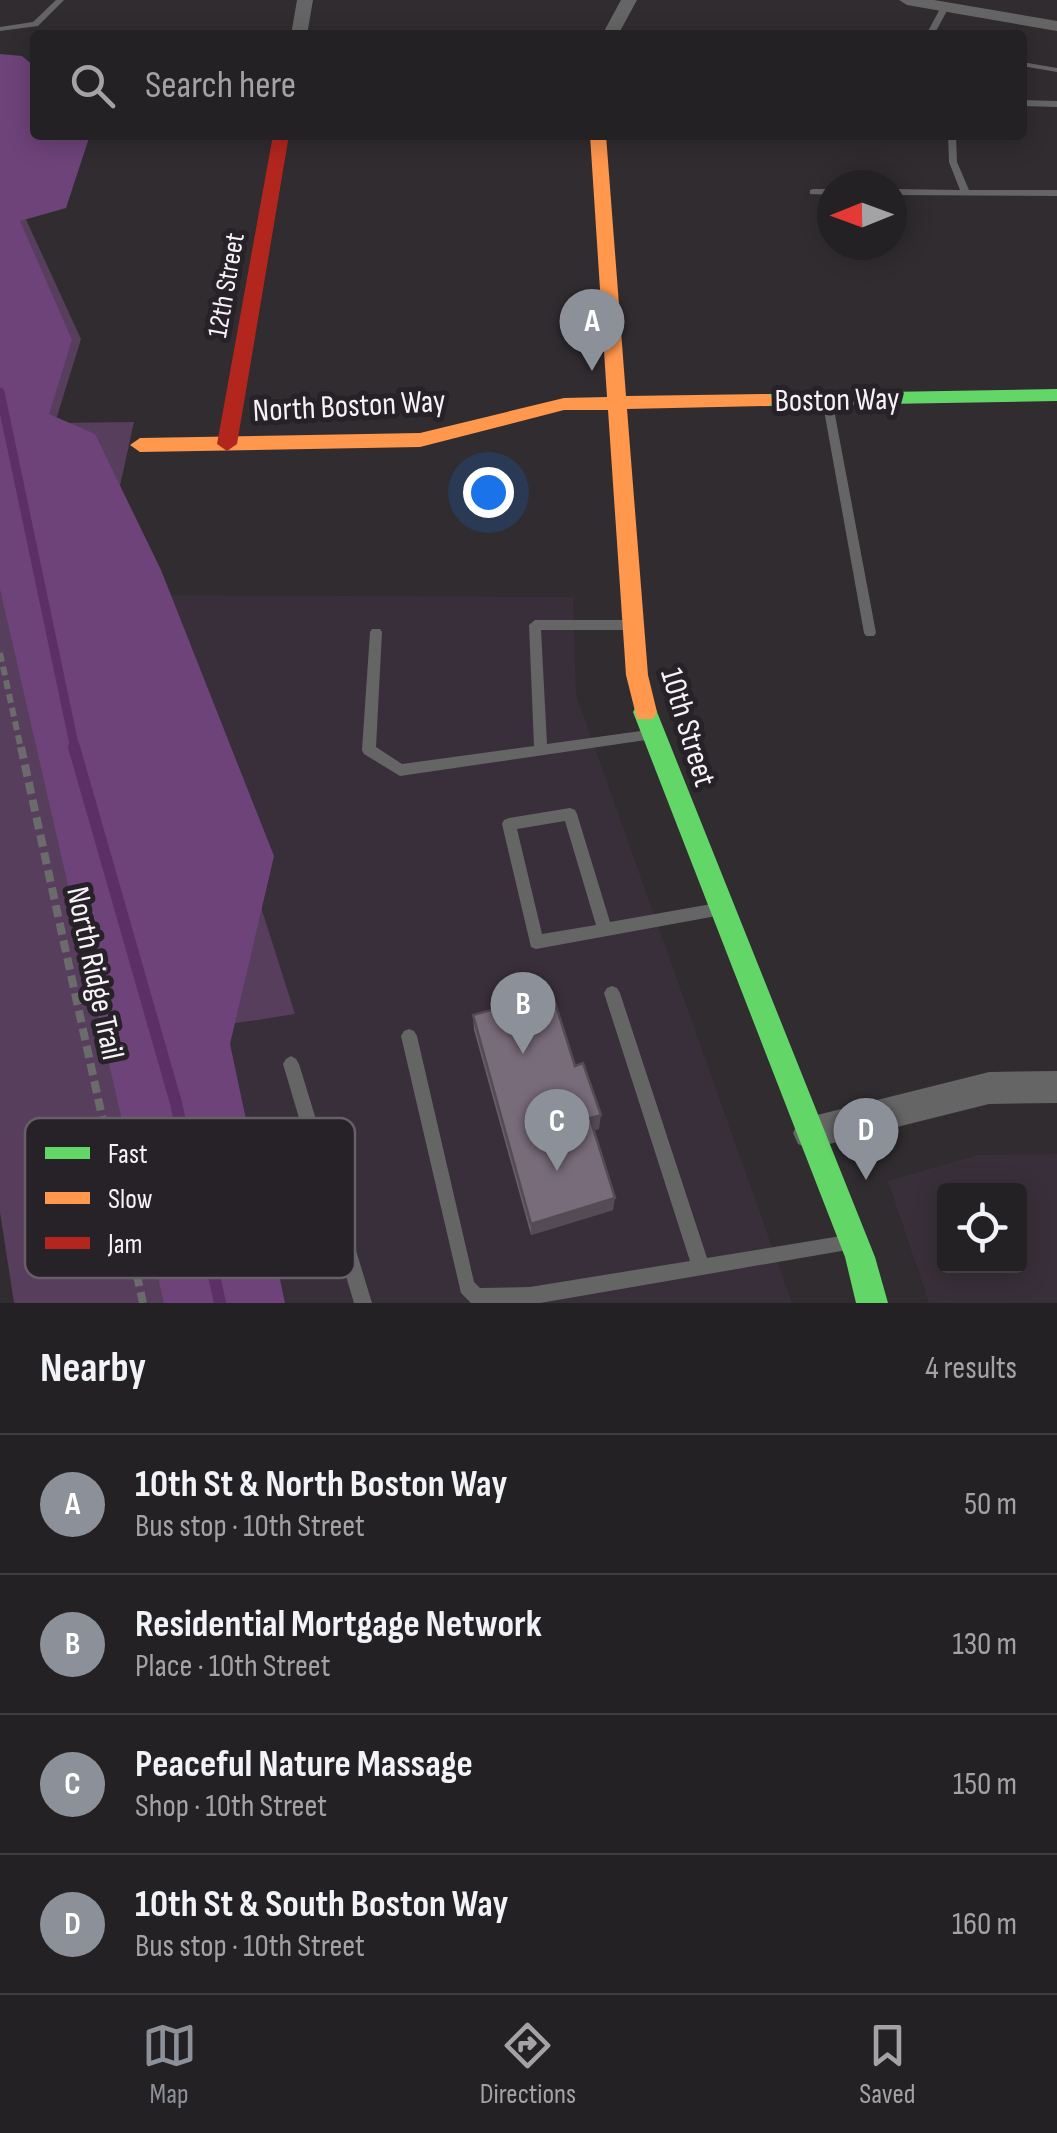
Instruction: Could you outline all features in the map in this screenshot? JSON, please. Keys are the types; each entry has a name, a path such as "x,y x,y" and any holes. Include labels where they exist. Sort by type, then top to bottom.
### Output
{"street":[{"path":"300,30 305,0"},
{"path":"613,30 629,0"},
{"path":"907,0 945,6 1013,27 1057,26"},
{"name":"12th Street","path":"227,444 280,140"},
{"name":"10th Street","path":"598,140 637,676 651,734 854,1242 872,1303"},
{"name":"Boston Way","path":"618,402 1057,395"},
{"name":"North Boston Way","path":"140,446 420,440 564,404 618,402"},
{"path":"809,1133 989,1088 1057,1088"}],"lane":[{"path":"0,28 35,24 60,0"},
{"path":"933,30 945,6"},
{"path":"1027,65 1057,70"},
{"path":"1027,103 1057,104"},
{"path":"952,140 953,162 965,191"},
{"path":"907,192 1057,193"},
{"path":"827,399 870,633"},
{"path":"542,749 535,625 633,625"},
{"path":"376,632 368,750 400,770 651,734"},
{"path":"605,930 570,814 508,824 536,942 605,930 720,909"},
{"path":"612,994 701,1268"},
{"path":"409,1036 467,1287 478,1298 530,1296 854,1242"},
{"path":"291,1064 307,1118"},
{"path":"355,1276 363,1303"}],"path":[{"name":"North Ridge Trail","path":"0,653 102,1118"},
{"name":"North Ridge Trail","path":"138,1278 143,1303"}],"shaded area":[{"path":"0,54 22,56 30,63 30,140 88,140 66,208 20,221 72,340 49,414 95,434 161,570 274,856 230,1044 246,1118 122,1118 0,589"},
{"path":"0,163 81,339 55,423 134,422 96,595 162,595 295,1014 199,1029 221,1118 25,1118 25,1278 261,1278 267,1303 14,1303 0,1212"},
{"path":"162,595 573,597 576,695 792,1303 267,1303 261,1278 355,1278 355,1118 220,1118 198,1029 295,1014"},
{"path":"1057,1154 1057,1303 929,1303 888,1181 978,1155"},
{"path":"158,1278 280,1278 285,1303 164,1303"}],"building":[{"path":"552,993 575,1066 583,1063 601,1115 590,1118 615,1198 531,1224 473,1015"}],"waterway":[{"path":"0,392 75,749"},
{"path":"74,747 179,1118"},
{"path":"214,1278 220,1303"}],"traffic: fast":[{"path":"768,400 1057,395"},
{"path":"645,712 860,1257 872,1303"}],"traffic: slow":[{"path":"598,140 637,675 645,712"},
{"path":"140,445 420,440 564,404 768,400"}],"traffic: jam":[{"path":"227,444 280,140"}],"place":[{"name":"10th St & North Boston Way","path":"592,371"},
{"name":"Residential Mortgage Network","path":"523,1054"},
{"name":"Peaceful Nature Massage","path":"557,1171"},
{"name":"10th St & South Boston Way","path":"866,1180"}]}
